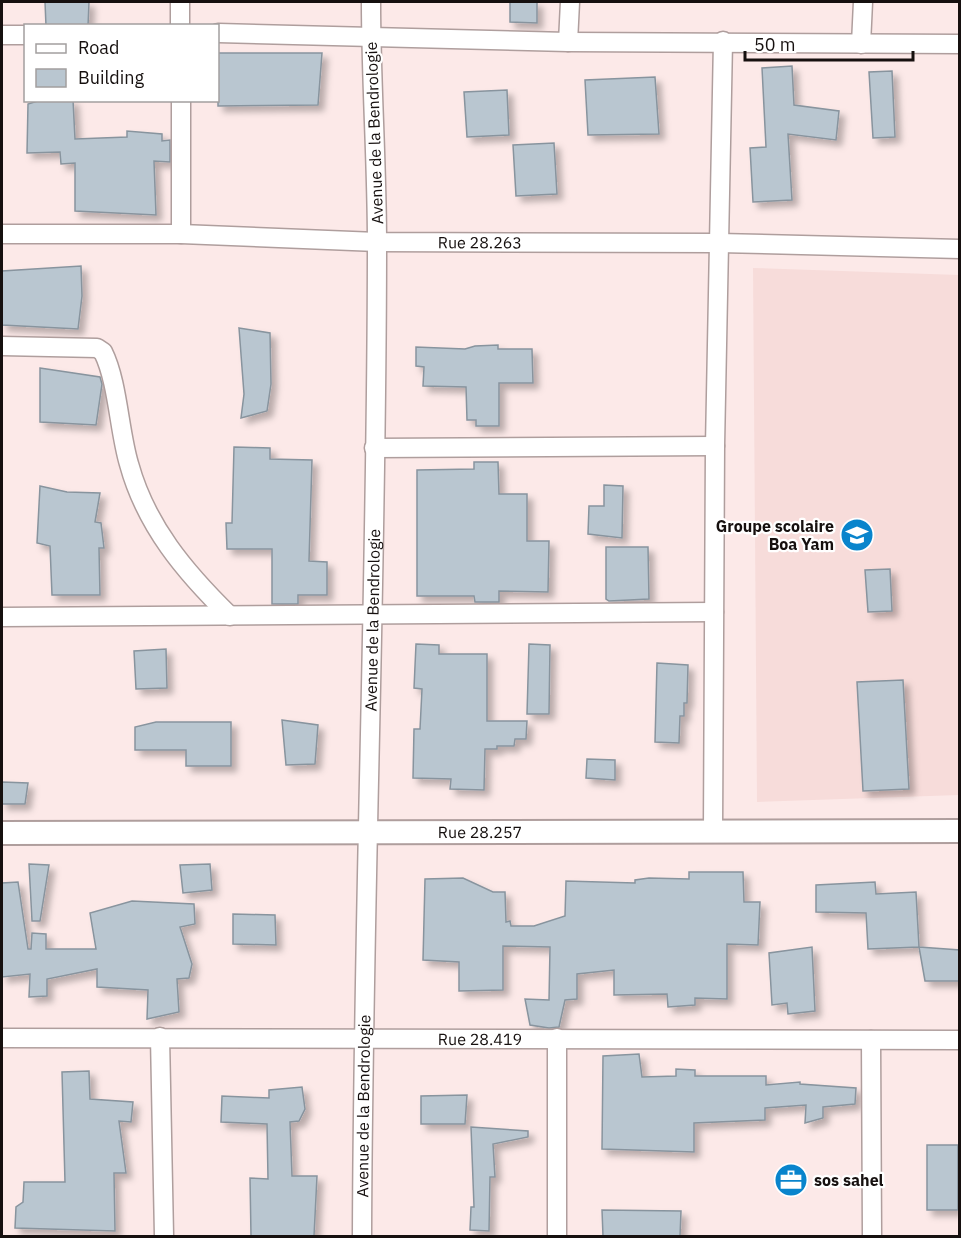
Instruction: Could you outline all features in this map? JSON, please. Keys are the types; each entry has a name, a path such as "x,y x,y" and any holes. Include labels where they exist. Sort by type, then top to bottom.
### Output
{"street":[{"path":"180,2 180,24"},
{"name":"Avenue de la Bendrologie","path":"362,1236 362,1037 369,833 377,242 371,2"},
{"path":"568,42 570,2"},
{"path":"861,44 862,2"},
{"path":"219,33 568,42 960,44"},
{"path":"2,35 24,35"},
{"path":"713,830 715,446 723,41"},
{"path":"181,102 181,234"},
{"name":"Rue 28.263","path":"2,234 181,234 377,242 719,243 960,249"},
{"path":"2,346 97,348 103,352 129,466 161,538 192,578 230,616"},
{"path":"374,448 715,446"},
{"path":"2,617 714,612"},
{"name":"Rue 28.257","path":"2,833 960,831"},
{"path":"160,1037 164,1236"},
{"name":"Rue 28.419","path":"2,1038 960,1040"},
{"path":"557,1038 557,1236"},
{"path":"872,1040 872,1236"}],"shaded area":[{"name":"Groupe scolaire Boa Yam","path":"753,268 959,275 959,795 757,802"}],"building":[{"path":"45,2 89,2 88,24 46,24"},
{"path":"510,2 537,2 537,23 510,22"},
{"path":"219,53 322,53 318,105 218,106"},
{"path":"792,66 794,105 839,111 836,140 788,134 792,200 753,202 750,148 766,147 762,68"},
{"path":"892,71 895,137 873,138 869,72"},
{"path":"655,77 659,134 588,135 585,80"},
{"path":"507,90 509,135 467,137 464,92"},
{"path":"73,102 75,139 127,137 127,131 162,134 162,141 170,140 170,162 154,161 156,215 75,211 75,163 61,164 60,152 27,153 28,104"},
{"path":"554,143 557,194 516,196 513,145"},
{"path":"81,266 82,296 78,329 2,325 2,271"},
{"path":"239,328 270,333 271,384 267,411 241,418 244,394"},
{"path":"498,345 498,349 532,349 533,383 499,383 499,426 476,426 476,420 467,420 466,387 423,386 424,367 416,366 416,347 465,349"},
{"path":"40,368 100,377 102,384 96,425 40,422"},
{"path":"234,447 270,448 270,459 312,460 309,561 327,562 327,595 298,595 298,604 272,604 272,549 227,549 226,523 232,523"},
{"path":"474,462 498,462 499,494 527,494 527,541 549,541 548,592 499,591 499,602 475,602 474,596 417,596 417,470 474,469"},
{"path":"604,485 623,486 622,538 588,534 589,506 604,506"},
{"path":"40,486 67,492 100,493 95,522 101,523 104,548 99,548 100,595 52,595 50,546 37,543"},
{"path":"606,547 648,547 649,599 609,601 606,599"},
{"path":"890,569 892,611 868,612 865,570"},
{"path":"416,644 439,645 439,654 487,654 487,721 527,721 526,739 515,739 514,746 485,749 484,790 450,789 451,779 413,778 414,729 420,729 422,689 414,688"},
{"path":"529,644 550,645 549,714 527,714"},
{"path":"166,649 167,688 136,689 134,651"},
{"path":"657,663 688,665 687,703 684,703 684,716 680,716 679,743 655,742"},
{"path":"903,680 909,789 863,791 857,682"},
{"path":"282,720 318,725 315,764 286,765"},
{"path":"156,722 231,722 231,766 186,766 186,750 135,750 135,727"},
{"path":"587,759 615,760 615,780 586,778"},
{"path":"2,782 28,783 25,804 2,804"},
{"path":"29,864 49,865 40,921 32,921"},
{"path":"210,864 212,890 183,893 180,865"},
{"path":"689,872 743,872 744,902 760,902 758,945 727,944 727,999 695,998 695,1005 668,1007 667,994 614,995 614,970 577,974 577,999 565,1000 559,1027 549,1028 530,1025 525,999 549,1000 550,947 503,946 503,990 459,991 459,962 423,960 425,879 463,878 493,892 505,892 506,922 510,921 511,926 534,926 565,916 566,881 635,883 635,880 649,878 689,879"},
{"path":"18,882 28,949 31,949 32,933 46,934 46,949 96,949 90,913 132,901 194,904 195,924 180,927 192,964 189,978 177,979 179,1012 147,1019 148,990 97,987 97,969 47,979 47,996 29,997 30,974 2,977 2,883"},
{"path":"875,882 876,894 916,892 919,947 868,949 866,913 816,912 816,885"},
{"path":"233,914 275,915 276,945 233,944"},
{"path":"812,947 815,1011 788,1014 787,1003 772,1005 769,953"},
{"path":"919,947 960,950 960,981 925,981"},
{"path":"639,1054 642,1077 676,1076 676,1069 695,1070 695,1076 766,1076 766,1085 800,1082 800,1084 856,1088 855,1104 823,1107 823,1118 805,1123 806,1105 765,1108 765,1120 694,1123 694,1152 602,1149 603,1056"},
{"path":"89,1071 90,1099 133,1102 131,1122 119,1121 126,1173 114,1173 115,1231 15,1228 16,1207 23,1202 24,1182 65,1182 62,1072"},
{"path":"302,1087 305,1109 299,1121 290,1122 292,1176 317,1176 314,1236 251,1236 250,1178 268,1179 267,1124 221,1122 222,1096 269,1098 269,1090"},
{"path":"467,1095 465,1124 421,1124 421,1096"},
{"path":"471,1127 528,1131 528,1137 493,1144 495,1177 490,1177 489,1231 470,1230 471,1207 474,1207"},
{"path":"927,1145 958,1145 958,1210 927,1210"},
{"path":"602,1210 681,1211 680,1236 603,1236"}],"place":[{"name":"Groupe scolaire Boa Yam","path":"857,535"},
{"name":"sos sahel","path":"791,1180"}]}
